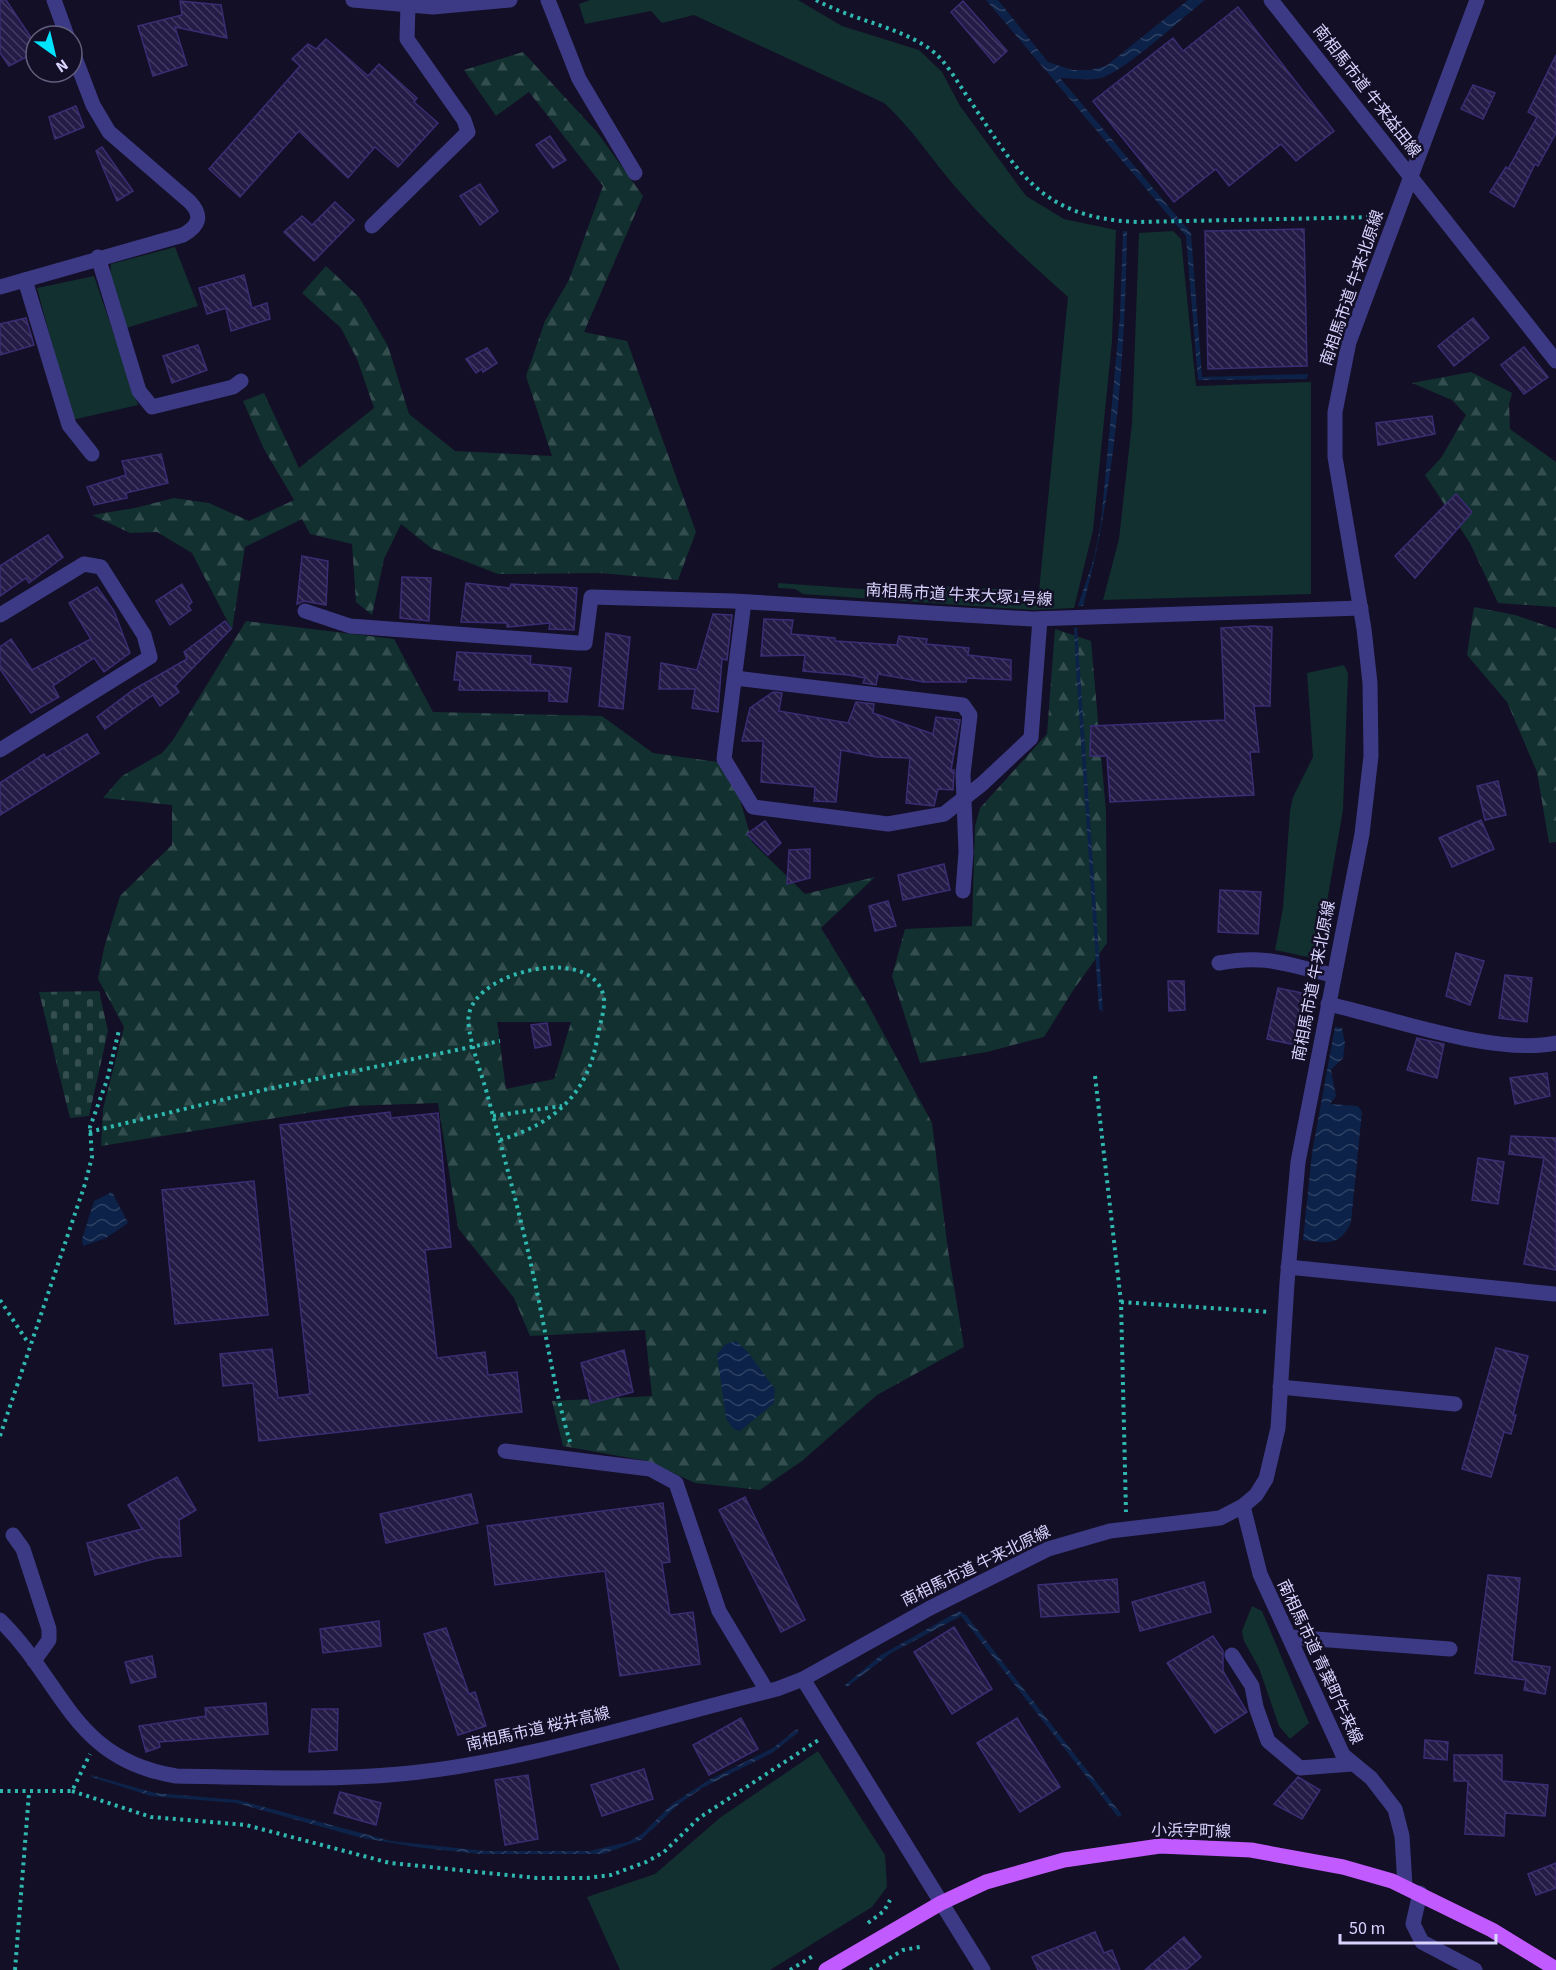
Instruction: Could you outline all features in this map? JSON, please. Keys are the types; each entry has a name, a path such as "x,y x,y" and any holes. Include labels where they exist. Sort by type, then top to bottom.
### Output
{"main road":[{"name":"小浜字町線","path":"826,1970 941,1903 986,1882 1064,1860 1160,1846 1251,1850 1343,1867 1406,1886 1492,1930 1556,1969"}],"street":[{"path":"54,0 63,24"},
{"path":"358,0 451,6 510,0"},
{"path":"548,0 579,79 635,174"},
{"name":"南相馬市道 牛来益田線","path":"1271,0 1556,361"},
{"name":"南相馬市道 牛来北原線","path":"803,1679 1026,1558 1081,1537 1127,1529 1212,1520 1244,1506 1256,1495 1272,1462 1298,1162 1362,834 1371,756 1370,683 1361,608 1337,477 1335,412 1349,342 1477,0"},
{"path":"372,226 468,132 464,120 407,39 408,5"},
{"path":"0,287 98,257 183,235 196,226 198,213 190,202 109,132 93,105 84,81"},
{"path":"98,257 139,391 152,407 233,387 241,381"},
{"path":"25,280 69,425 84,447 92,454"},
{"path":"0,615 84,564 101,567 144,635 150,657 0,750"},
{"name":"南相馬市道 牛来大塚1号線","path":"305,611 350,626 585,643 591,597 744,602 1040,619 1361,608"},
{"path":"744,602 724,759 753,807 888,824 944,814 1031,738 1040,619"},
{"path":"735,678 963,705 970,715 963,774 965,797 963,891"},
{"path":"1219,963 1249,958 1270,959 1334,975"},
{"path":"1328,1004 1475,1039 1527,1047 1556,1043"},
{"path":"1288,1267 1554,1294"},
{"path":"1280,1386 1455,1404"},
{"path":"505,1451 650,1469 676,1483 718,1611 767,1691"},
{"name":"南相馬市道 青葉町牛来線","path":"1244,1506 1260,1574 1343,1755 1371,1778 1395,1809 1402,1836 1406,1886"},
{"path":"13,1535 22,1549 49,1629 49,1640 34,1661"},
{"name":"南相馬市道 桜井高線","path":"0,1620 25,1645 76,1722 95,1742 153,1772 176,1776 398,1775 443,1769 549,1747 767,1691 803,1679"},
{"path":"1288,1637 1450,1649"},
{"path":"1232,1655 1252,1686 1256,1707 1268,1742 1300,1768 1352,1764"},
{"path":"803,1679 983,1970"},
{"path":"1420,1893 1413,1924 1422,1942 1476,1970"}],"path":[{"path":"816,0 929,49 949,70 1031,185 1073,212 1107,221 1396,216"},
{"path":"500,1140 520,1134 563,1106 576,1096 590,1072 604,999 598,985 590,976 579,970 553,967 490,984 479,993 469,1013 468,1032 500,1140 529,1256 566,1429 581,1462"},
{"path":"0,1436 88,1173 92,1157 89,1132 107,1080 118,1030"},
{"path":"89,1132 210,1102 500,1041"},
{"path":"1095,1077 1121,1302 1127,1529"},
{"path":"493,1116 563,1106"},
{"path":"0,1300 30,1344"},
{"path":"1121,1302 1285,1314"},
{"path":"0,1791 29,1793 72,1791 151,1816 246,1825 390,1863 537,1878 587,1878 610,1875 646,1862 664,1852 699,1818 833,1730"},
{"path":"72,1791 95,1742"},
{"path":"15,1970 29,1793"},
{"path":"870,1970 903,1950 920,1947"},
{"path":"790,1970 797,1966"}],"green space":[{"path":"590,0 798,0 842,26 919,50 942,72 960,106 1026,196 1064,219 1116,230 1112,341 1093,530 1074,608 1033,610 803,594 795,589 778,588 778,583 903,592 920,585 1039,591 1068,297 985,219 884,103 694,15 662,23 651,11 585,24 579,4"},
{"path":"523,52 597,132 643,196 584,332 627,341 696,532 678,580 600,573 498,574 431,548 401,524 384,559 372,615 356,602 352,544 310,534 302,519 245,547 232,630 192,553 157,532 130,533 92,515 135,508 174,498 209,503 249,521 294,500 264,449 243,401 264,393 299,468 374,408 357,359 341,328 302,293 326,266 359,297 388,346 409,414 455,451 552,456 526,376 545,321 569,280 603,186 529,92 496,116 464,70"},
{"path":"1173,231 1181,239 1196,386 1311,382 1311,594 1103,600 1119,539 1132,423 1139,233"},
{"path":"175,247 198,306 126,328 110,278 111,264"},
{"path":"94,276 138,405 72,420 37,288"},
{"path":"1471,372 1512,393 1509,404 1510,429 1556,462 1556,607 1498,603 1470,543 1425,475 1441,458 1466,415 1452,400 1412,383"},
{"path":"1474,607 1515,615 1556,629 1556,842 1549,843 1537,772 1507,702 1467,655"},
{"path":"246,621 394,639 433,712 602,716 653,753 718,762 739,796 752,842 805,894 875,877 821,928 866,1001 932,1123 948,1250 964,1347 877,1395 802,1461 760,1490 695,1483 647,1461 563,1446 552,1401 652,1396 645,1330 530,1336 514,1298 458,1228 438,1103 350,1106 101,1146 103,1109 124,1027 98,979 104,948 120,896 172,845 172,805 103,798 122,776 162,753 173,740","holes":["497,1022 571,1022 554,1079 506,1089"]},
{"path":"1055,629 1091,641 1106,812 1107,943 1074,989 1044,1037 987,1052 920,1063 892,976 905,929 972,926 975,826 980,808 1047,734"},
{"path":"1344,665 1348,673 1343,810 1317,959 1275,950 1283,908 1290,811 1293,797 1313,757 1307,673"},
{"path":"99,991 108,1031 89,1116 70,1118 39,992"},
{"path":"1252,1606 1262,1611 1309,1723 1290,1739 1279,1726 1259,1668 1244,1641 1242,1631"},
{"path":"818,1751 885,1855 887,1887 872,1907 770,1970 620,1970 587,1897 655,1874 721,1817"}],"water":[{"path":"986,0 998,0 1048,62 1072,70 1089,70 1106,66 1188,0 1205,0 1138,55 1111,73 1095,79 1060,78 1191,233 1202,377 1308,374 1307,379 1198,380 1186,236"},
{"path":"1123,231 1127,231 1126,278 1117,420 1104,514 1094,560 1083,606 1078,606 1094,558 1101,523 1120,316"},
{"path":"1077,627 1103,1012 1099,1009 1076,669 1074,628"},
{"path":"1335,1027 1342,1028 1345,1044 1343,1058 1331,1070 1336,1096 1330,1104 1358,1106 1362,1112 1351,1222 1342,1236 1332,1242 1319,1242 1303,1240 1312,1153"},
{"path":"112,1192 128,1223 106,1238 83,1246 82,1239 94,1201"},
{"path":"736,1341 747,1351 775,1389 774,1403 740,1431 733,1429 726,1418 717,1354 726,1344"},
{"path":"959,1611 966,1615 1122,1815 1118,1817 961,1616 891,1653 847,1687 845,1685 881,1655"},
{"path":"797,1729 799,1732 772,1753 702,1788 679,1804 641,1840 603,1854 480,1854 415,1847 358,1837 236,1803 151,1796 91,1777 91,1775 155,1793 238,1800 391,1841 485,1851 589,1851 628,1842 642,1834 672,1804 707,1781 773,1748"}],"building":[{"path":"0,0 6,0 24,27 24,58 9,66 0,53"},
{"path":"180,1 221,5 227,38 175,27 187,65 153,76 138,26 182,15"},
{"path":"963,1 1007,51 994,63 951,12"},
{"path":"1238,7 1334,131 1296,161 1281,144 1229,186 1216,169 1174,202 1093,101 1173,38 1183,51"},
{"path":"326,39 368,76 379,64 417,98 414,102 438,123 398,167 375,147 348,178 299,131 240,197 209,169 300,66 292,59 308,44 316,49"},
{"path":"1556,55 1556,133 1538,166 1535,164 1514,207 1490,192 1506,167 1508,169 1537,117 1528,112"},
{"path":"1473,85 1495,93 1483,119 1461,109"},
{"path":"76,106 84,127 55,139 49,117"},
{"path":"550,136 566,160 553,168 536,145"},
{"path":"102,147 133,191 117,201 96,151"},
{"path":"480,184 498,211 480,225 460,196"},
{"path":"335,202 354,220 314,261 284,232 302,216 312,225"},
{"path":"1304,229 1307,366 1208,369 1205,231"},
{"path":"244,275 252,308 267,303 270,319 231,331 226,308 207,314 199,288"},
{"path":"26,318 34,345 0,355 0,324"},
{"path":"1473,318 1489,338 1454,366 1438,346"},
{"path":"198,345 207,370 172,383 163,356"},
{"path":"1524,347 1548,377 1524,394 1501,365"},
{"path":"487,348 497,363 483,372 482,369 476,373 466,359"},
{"path":"1432,416 1435,434 1378,445 1376,423"},
{"path":"161,454 168,483 126,493 127,498 94,505 87,487 126,475 122,461"},
{"path":"1456,494 1472,512 1415,578 1395,556"},
{"path":"48,535 63,557 29,583 26,578 0,596 0,566"},
{"path":"302,556 328,561 326,605 304,601 297,604"},
{"path":"402,577 431,578 429,621 400,618"},
{"path":"466,583 510,588 511,584 577,588 574,630 549,629 550,623 507,627 507,623 461,622"},
{"path":"182,584 192,602 188,606 191,610 170,625 156,601"},
{"path":"97,587 114,611 130,653 104,672 94,658 53,686 59,697 31,713 0,669 0,647 11,639 32,670 91,639 69,603"},
{"path":"713,614 732,615 727,660 722,659 718,712 692,708 695,689 659,689 661,663 697,670"},
{"path":"764,619 793,620 791,634 835,638 835,641 897,645 899,636 927,639 926,644 969,648 968,655 1011,660 1011,680 967,678 966,682 924,682 878,674 876,685 863,683 865,678 803,671 805,655 761,656"},
{"path":"225,621 231,629 175,686 179,692 160,706 153,695 105,729 97,717 133,690 187,659 184,652"},
{"path":"1272,627 1270,706 1254,706 1259,752 1250,752 1254,795 1110,802 1107,756 1090,756 1091,726 1225,720 1221,628"},
{"path":"606,633 630,637 623,709 599,706"},
{"path":"457,652 531,656 530,664 571,668 567,702 549,701 549,691 459,690 460,680 454,680"},
{"path":"773,692 782,693 779,711 848,723 856,702 874,704 873,713 933,734 936,717 960,720 951,770 954,770 953,790 938,789 934,806 906,803 910,758 876,757 841,750 836,802 814,801 815,787 761,782 763,741 742,741 750,708"},
{"path":"87,734 99,753 0,815 0,783 44,754 46,758"},
{"path":"1498,781 1506,815 1485,820 1477,786"},
{"path":"1481,820 1494,849 1452,867 1439,838"},
{"path":"765,821 781,843 768,855 747,834"},
{"path":"810,849 810,878 787,884 789,850"},
{"path":"944,864 950,890 903,900 898,875"},
{"path":"1220,890 1261,892 1258,934 1218,932"},
{"path":"888,901 896,926 875,931 869,906"},
{"path":"1456,953 1484,961 1470,1005 1446,996"},
{"path":"1505,975 1532,978 1527,1022 1499,1018"},
{"path":"1168,981 1184,981 1185,1010 1169,1011"},
{"path":"1278,988 1312,995 1301,1046 1267,1039"},
{"path":"547,1023 551,1045 535,1048 531,1025"},
{"path":"1417,1038 1444,1044 1437,1078 1407,1070"},
{"path":"1547,1073 1550,1096 1515,1104 1510,1078"},
{"path":"390,1112 391,1118 438,1113 451,1247 425,1250 437,1358 485,1352 488,1375 517,1372 522,1412 259,1441 253,1383 223,1386 220,1354 272,1349 278,1398 310,1394 280,1125"},
{"path":"1511,1136 1556,1138 1556,1270 1524,1264 1544,1158 1509,1154"},
{"path":"1478,1158 1504,1162 1498,1204 1472,1200"},
{"path":"254,1181 268,1315 175,1324 162,1190"},
{"path":"1496,1348 1528,1356 1513,1415 1516,1415 1511,1434 1504,1432 1491,1477 1462,1469"},
{"path":"624,1350 633,1392 591,1403 581,1363"},
{"path":"177,1477 196,1510 179,1520 181,1556 157,1558 95,1575 87,1543 142,1529 128,1505"},
{"path":"471,1494 478,1523 386,1543 380,1514"},
{"path":"745,1497 805,1620 781,1632 719,1510"},
{"path":"663,1503 670,1562 662,1563 670,1615 693,1612 700,1664 620,1676 605,1571 495,1585 487,1526"},
{"path":"1488,1575 1520,1578 1512,1661 1550,1667 1545,1694 1524,1690 1526,1680 1475,1673"},
{"path":"1117,1579 1119,1612 1041,1617 1038,1585"},
{"path":"1204,1582 1211,1612 1140,1631 1132,1602"},
{"path":"379,1621 381,1646 323,1653 320,1629"},
{"path":"954,1627 992,1689 952,1714 914,1652"},
{"path":"446,1628 469,1694 475,1692 486,1726 458,1735 424,1634"},
{"path":"1213,1636 1223,1651 1223,1671 1247,1712 1215,1733 1167,1663"},
{"path":"152,1656 156,1677 131,1683 125,1662"},
{"path":"266,1703 268,1734 159,1742 160,1747 146,1752 139,1726 206,1716 205,1708"},
{"path":"312,1709 338,1709 337,1750 309,1752"},
{"path":"741,1718 758,1749 709,1775 693,1745"},
{"path":"1017,1718 1060,1787 1020,1812 977,1743"},
{"path":"1425,1740 1448,1742 1447,1760 1424,1758"},
{"path":"1454,1755 1502,1755 1502,1781 1548,1785 1545,1816 1505,1813 1504,1836 1465,1834 1468,1781 1454,1781"},
{"path":"644,1769 653,1799 602,1816 591,1785"},
{"path":"528,1775 538,1839 505,1845 495,1780"},
{"path":"1298,1777 1320,1790 1302,1819 1274,1804"},
{"path":"340,1792 381,1803 376,1825 334,1813"},
{"path":"1556,1863 1556,1888 1536,1895 1528,1874"},
{"path":"1095,1932 1104,1953 1112,1950 1120,1970 1038,1970 1032,1957"},
{"path":"1184,1937 1201,1957 1186,1970 1145,1970"}]}
